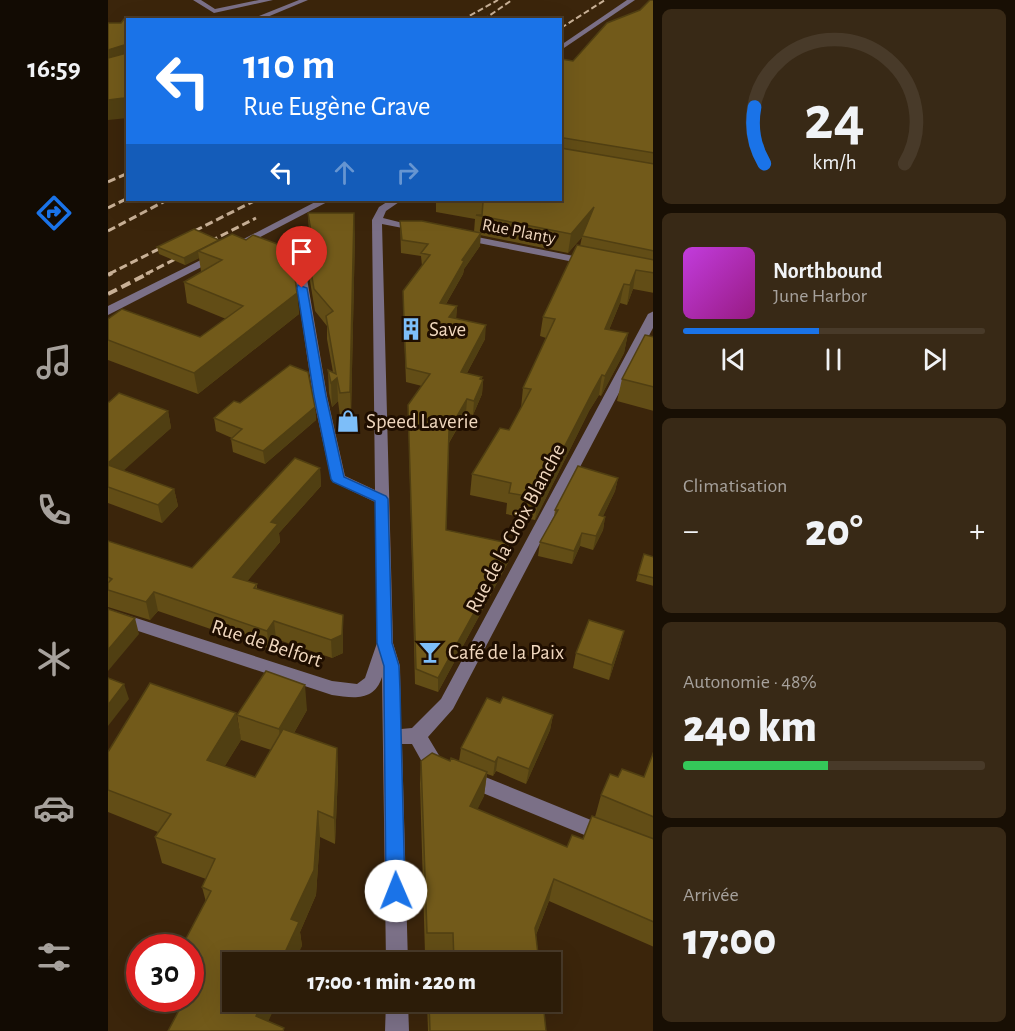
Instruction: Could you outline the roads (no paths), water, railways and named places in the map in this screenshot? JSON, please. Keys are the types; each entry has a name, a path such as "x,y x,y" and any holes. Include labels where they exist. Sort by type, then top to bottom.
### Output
{"street":[{"path":"196,0 214,11 270,0"},
{"path":"278,0 295,4"},
{"path":"257,18 305,0"},
{"path":"562,47 632,0"},
{"path":"108,312 324,201"},
{"path":"395,201 382,207 377,220 385,643 392,666 394,737 396,952"},
{"path":"377,220 424,229"},
{"name":"Rue Planty","path":"447,234 596,264"},
{"path":"249,239 294,256 298,261 320,396 338,479 381,499"},
{"name":"Rue de la Croix Blanche","path":"417,736 447,704 653,316"},
{"name":"Rue de Belfort","path":"108,615 332,688 353,692 360,692 372,682 385,643"},
{"path":"394,737 417,736 433,763 620,841"},
{"path":"397,1012 397,1031"}],"railway":[{"path":"466,18 498,0"},
{"path":"486,18 512,0"},
{"path":"562,27 605,0"},
{"path":"108,182 126,174"},
{"path":"108,208 126,199"},
{"path":"108,231 165,201"},
{"path":"109,274 254,201"},
{"path":"146,274 256,218"},
{"path":"108,275 112,273"},
{"path":"108,294 149,273"}],"place":[{"name":"Save","path":"411,329"},
{"name":"Speed Laverie","path":"348,421"},
{"name":"Café de la Paix","path":"430,652"}]}
